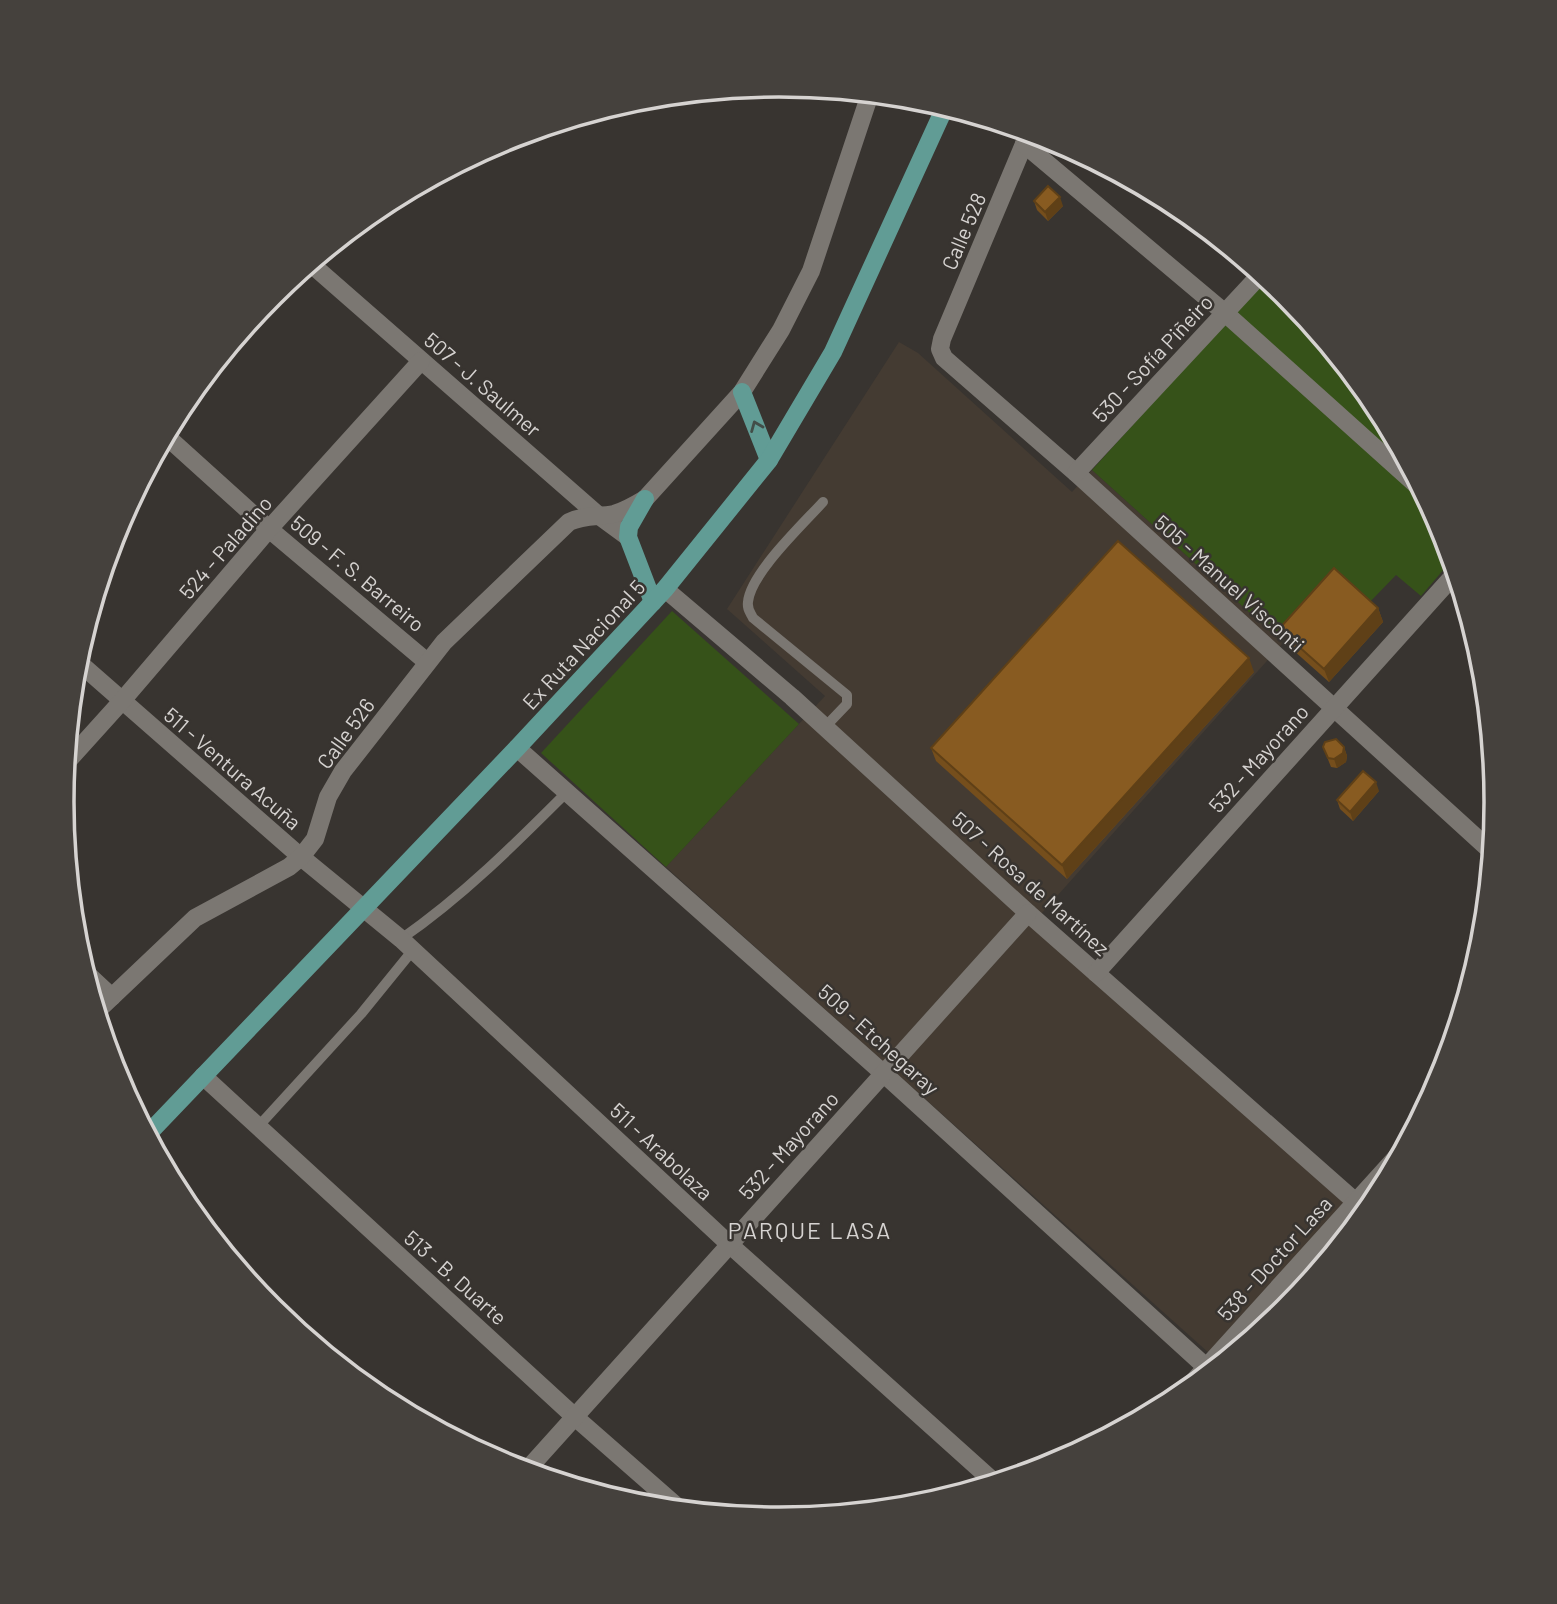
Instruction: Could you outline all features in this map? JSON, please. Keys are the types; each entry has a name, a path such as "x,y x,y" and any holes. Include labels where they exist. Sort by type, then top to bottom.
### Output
{"main road":[{"name":"Ex Ruta Nacional 5","path":"154,1128 517,748 659,595 769,460 833,352 941,116"},
{"path":"742,392 769,460"},
{"path":"645,499 629,527 628,537 659,595"}],"street":[{"path":"645,499 742,392 781,330 811,271 867,103"},
{"name":"Calle 528","path":"940,349 1025,142"},
{"path":"1037,146 1400,470"},
{"name":"507 - J. Saulmer","path":"317,269 598,515 628,537"},
{"name":"530 - Sofía Piñeiro","path":"1076,473 1254,282"},
{"name":"505 - Manuel Visconti","path":"940,349 944,358 1076,473 1482,843"},
{"name":"524 - Paladino","path":"75,753 269,529 421,361"},
{"name":"509 - F. S. Barreiro","path":"172,442 269,529 427,662"},
{"name":"Calle 526","path":"104,1005 195,918 289,867 301,857 315,839 328,797 343,771 427,662 444,642 569,522 578,517 626,510 645,499"},
{"name":"532 - Mayorano","path":"1096,973 1448,582"},
{"name":"507 - Rosa de Martínez","path":"659,595 825,727 1028,913 1358,1204"},
{"name":"511 - Ventura Acuña","path":"86,669 301,857 364,906"},
{"name":"509 - Etchegaray","path":"517,748 883,1073 1203,1364"},
{"name":"511 - Arabolaza","path":"364,906 729,1244 987,1475"},
{"name":"532 - Mayorano","path":"534,1463 1028,913"},
{"path":"98,984 112,997"},
{"name":"513 - B. Duarte","path":"203,1076 576,1418 667,1498"},
{"name":"538 - Doctor Lasa","path":"1227,1345 1339,1230"}],"lane":[{"path":"823,502 778,550 752,588 748,609 753,618 847,695 847,704 825,727"},
{"path":"257,1128 361,1014 407,945 568,791"}],"shaded area":[{"path":"899,342 918,353 1072,492 1092,470 1283,643 1033,923 1353,1211 1258,1318 1213,1357 666,867 825,696 727,609"}],"green space":[{"path":"1259,286 1309,337 1365,410 1411,490 1444,569 1421,596 1396,575 1367,605 1339,580 1283,643 1092,470"},
{"path":"672,611 799,724 666,867 541,753"},
{"path":"1351,1213 1309,1267 1253,1322"}],"building":[{"path":"1048,186 1060,197 1045,212 1034,201"},
{"path":"1118,541 1249,658 1062,865 931,748"},
{"path":"1334,568 1378,608 1324,669 1279,629"},
{"path":"1336,739 1344,747 1343,753 1334,759 1328,758 1323,747 1325,742"},
{"path":"1363,771 1376,782 1350,812 1337,800"}],"district":[{"name":"PARQUE LASA","path":"810,1230"}]}
